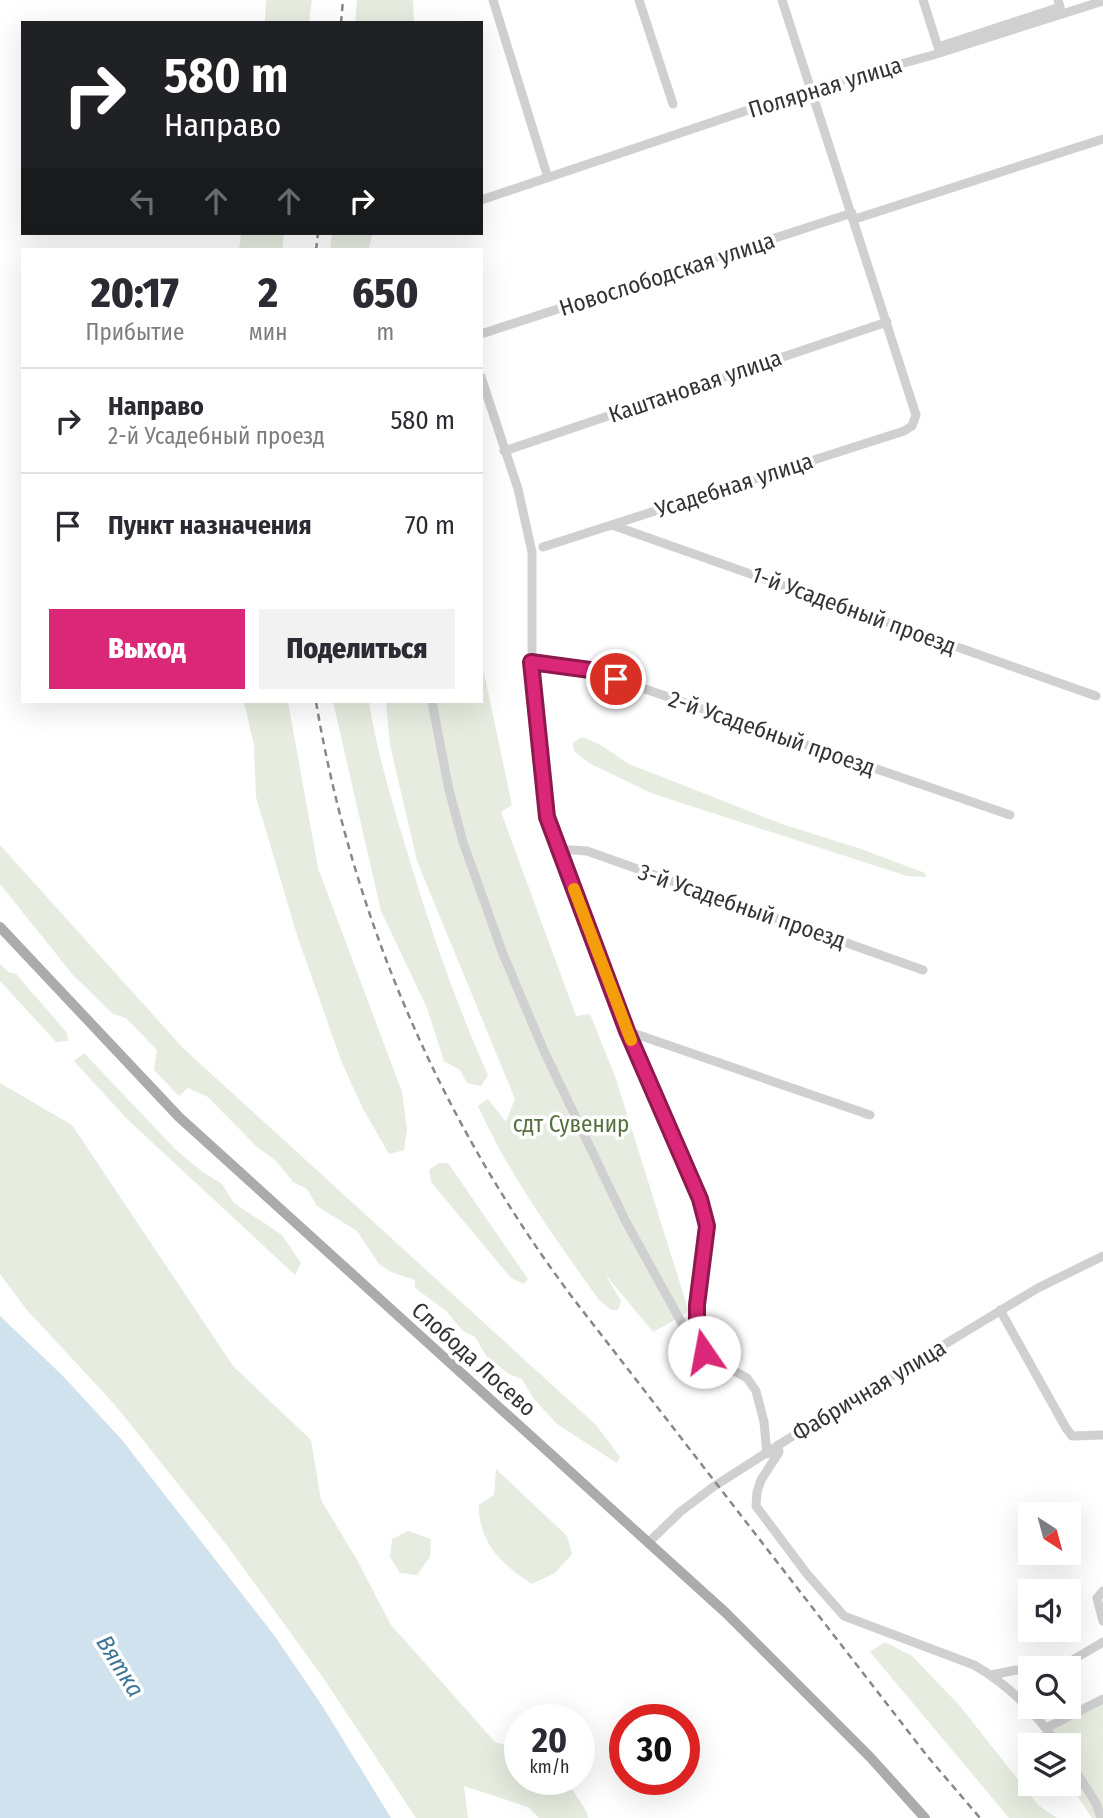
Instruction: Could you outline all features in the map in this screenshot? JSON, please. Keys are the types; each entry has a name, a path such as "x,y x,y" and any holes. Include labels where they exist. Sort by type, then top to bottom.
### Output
{"main road":[{"name":"Слобода Лосево","path":"0,927 179,1117 746,1633 870,1758 925,1818"}],"street":[{"path":"493,0 548,178"},
{"path":"639,0 673,104"},
{"path":"782,0 887,322"},
{"path":"923,0 938,47 1059,4"},
{"name":"Полярная улица","path":"483,199 811,89 933,55 1103,1"},
{"name":"Новослободская улица","path":"483,333 1103,139"},
{"name":"Усадебная улица","path":"543,547 904,431 912,426 916,415 887,322"},
{"name":"Каштановая улица","path":"504,451 887,322"},
{"path":"483,383 518,489 532,552 531,662 547,817 627,1031 700,1199 707,1226 697,1305 697,1329 704,1352"},
{"name":"1-й Усадебный проезд","path":"612,524 1096,696"},
{"name":"2-й Усадебный проезд","path":"531,662 590,670 1010,815"},
{"path":"432,703 449,790 463,842 518,990 574,1118 625,1220 684,1327 704,1352 747,1378 756,1391 764,1422 767,1454"},
{"name":"3-й Усадебный проезд","path":"558,849 587,851 923,970"},
{"path":"627,1031 870,1115"},
{"name":"Фабричная улица","path":"648,1543 680,1512 713,1487 778,1445 1000,1310 1103,1256"},
{"path":"1000,1310 1072,1436 1103,1435"},
{"path":"778,1445 779,1452 757,1492 756,1506 844,1616 974,1665 1019,1697 1050,1733"},
{"path":"1103,1591 1097,1598 1103,1621"},
{"path":"1079,1656 1103,1642"},
{"path":"991,1675 1018,1670"},
{"path":"1046,1728 1103,1699"},
{"path":"1081,1780 1101,1818"}],"green space":[{"path":"266,0 312,0 309,21 265,21"},
{"path":"357,0 413,0 414,21 355,21"},
{"path":"241,235 284,235 282,248 239,248"},
{"path":"332,235 372,235 369,248 330,248"},
{"name":"сдт Сувенир","path":"483,668 512,805 501,812 576,1016 590,1014 616,1079 689,1312 653,1332 605,1274 621,1301 618,1310 611,1310 599,1300 518,1181 478,1106 488,1099 506,1122 515,1099 417,861 390,745 386,703 483,703"},
{"path":"244,703 288,703 318,868 402,1092 407,1129 404,1150 389,1154 363,1109 342,1063 297,935 256,797 254,745"},
{"path":"333,703 369,703 385,775 424,906 488,1075 481,1086 467,1083 460,1070 444,1061 427,1008 381,911"},
{"path":"582,737 599,744 629,764 782,824 925,873 926,877 907,876 651,793 589,763 574,751 573,743"},
{"path":"0,845 183,1048 596,1425 620,1457 617,1463 557,1424 534,1399 522,1379 509,1374 487,1357 475,1337 463,1331 445,1310 415,1288 415,1280 391,1272 379,1264 357,1231 317,1206 307,1189 293,1182 276,1161 256,1146 208,1097 188,1088 179,1096 154,1070 157,1050 126,1018 113,1014 73,975 0,884"},
{"path":"0,964 8,972 16,974 67,1033 68,1041 56,1042 0,981"},
{"path":"84,1053 177,1151 222,1184 234,1203 282,1235 301,1263 295,1275 127,1119 74,1061"},
{"path":"0,1083 72,1125 233,1366 311,1440 321,1500 356,1558 391,1625 495,1742 504,1745 504,1795 576,1795 588,1818 539,1818 528,1807 464,1786 468,1818 416,1818 322,1676 226,1544 115,1405 26,1309 0,1274"},
{"path":"439,1163 448,1163 528,1279 524,1284 511,1278 431,1182 429,1170"},
{"path":"496,1469 567,1536 572,1554 555,1573 532,1584 502,1560 487,1541 483,1530 479,1505 494,1495"},
{"path":"408,1531 431,1539 430,1557 417,1575 400,1573 390,1557 392,1539"},
{"path":"885,1642 912,1656 960,1706 1018,1780 1018,1796 1031,1796 1038,1805 1057,1818 1009,1818 870,1652"},
{"path":"1103,1699 1103,1818 1092,1818 1078,1796 1081,1796 1081,1733 1041,1733 1066,1719 1081,1719 1081,1711"}],"water":[{"name":"Вятка","path":"0,1316 62,1375 122,1440 274,1635 323,1707 391,1818 0,1818"}],"railway":[{"path":"341,21 343,0"},
{"path":"316,248 318,235"},
{"path":"316,703 332,783 353,862 378,939 408,1014 443,1088 482,1160 525,1230 572,1297 928,1757 980,1818"}],"slow traffic":[{"path":"574,889 631,1040"}],"route":[{"path":"616,679 590,670 531,662 547,817 627,1031 700,1199 707,1226 697,1305 697,1329 704,1352"}]}
